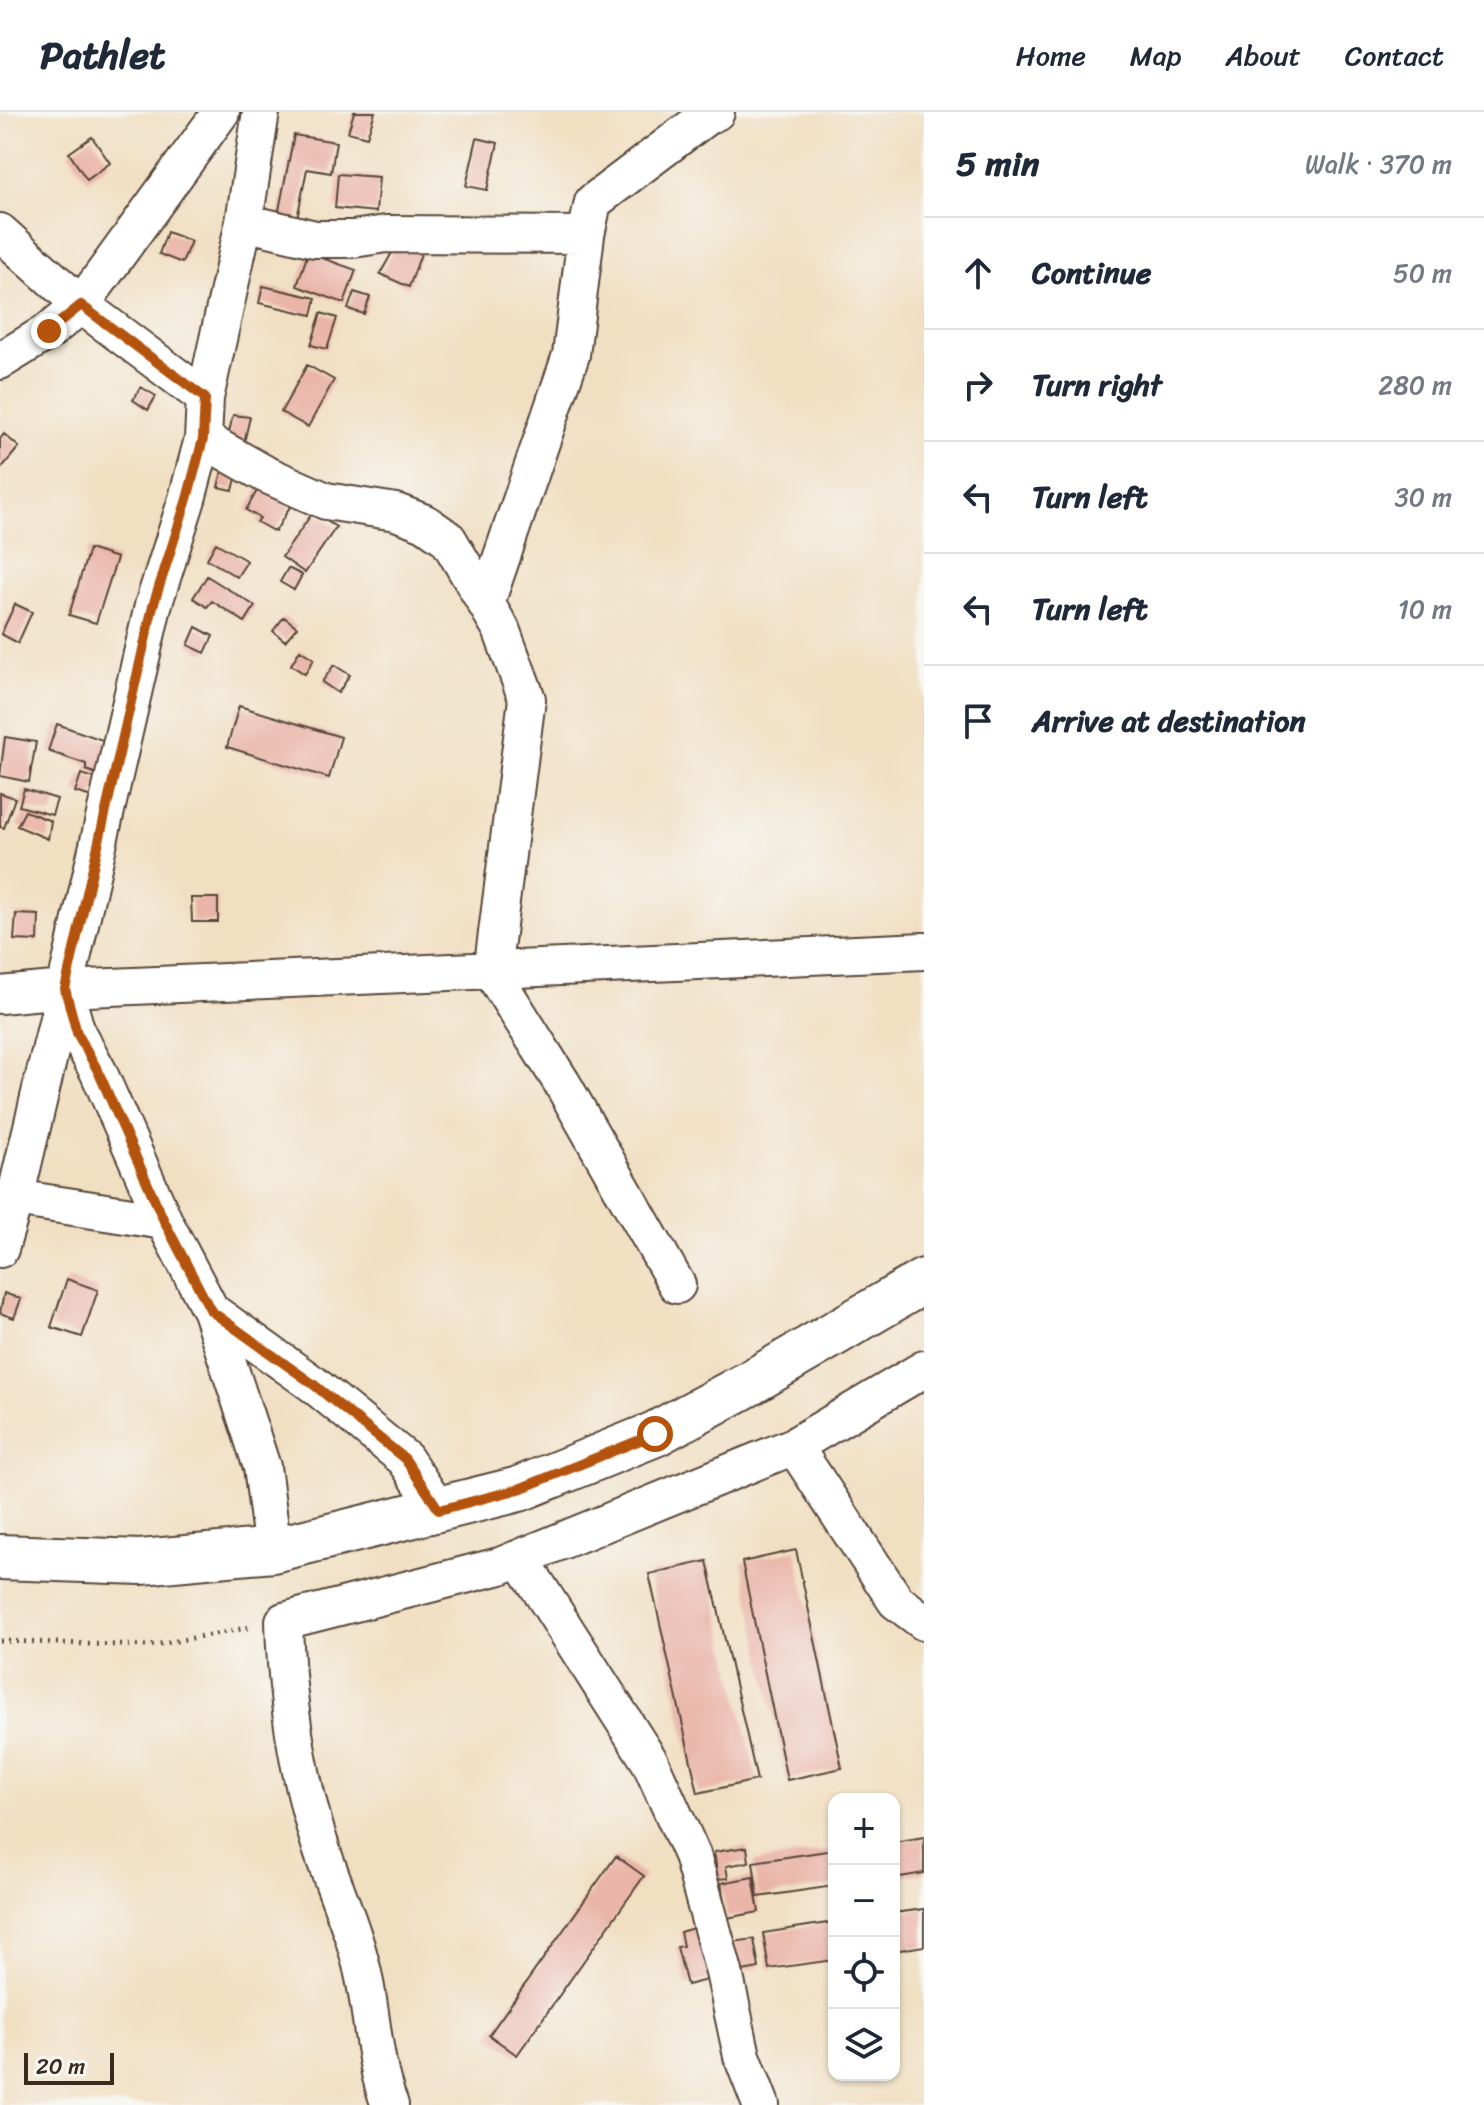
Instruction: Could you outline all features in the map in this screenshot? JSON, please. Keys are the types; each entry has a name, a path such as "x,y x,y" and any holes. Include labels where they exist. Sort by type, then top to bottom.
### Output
{"main road":[{"path":"0,1557 141,1562 273,1550 519,1489 655,1434 750,1383 924,1281"}],"street":[{"path":"0,361 49,331 81,305 221,112"},
{"path":"0,1249 65,989 153,606 203,439 205,398 244,222 261,112"},
{"path":"486,603 571,355 593,202 716,112"},
{"path":"244,222 315,239 353,239 386,234 586,235"},
{"path":"0,232 81,305 205,398"},
{"path":"203,439 265,474 326,501 396,512 425,523 448,539 501,629 527,699 492,972 562,1083 677,1285"},
{"path":"0,995 65,989 924,951"},
{"path":"65,989 77,1033 98,1071 164,1221 211,1311 262,1467 273,1550"},
{"path":"15,1198 164,1221"},
{"path":"211,1311 313,1384 405,1459 439,1510"},
{"path":"390,2105 376,2057 363,1973 347,1915 322,1851 305,1789 292,1716 284,1621 500,1566 794,1446 924,1369"},
{"path":"794,1446 896,1601 924,1622"},
{"path":"520,1558 650,1762 686,1842 724,1972 742,2056 761,2105"}],"path":[{"path":"0,1641 149,1646 284,1621"}],"building":[{"path":"354,112 375,112 367,137 348,132"},
{"path":"294,135 336,142 331,173 307,169 295,229 276,225"},
{"path":"92,137 110,163 87,180 69,153"},
{"path":"477,138 498,143 487,190 466,186"},
{"path":"338,174 379,177 376,212 335,208"},
{"path":"167,232 191,241 182,263 159,254"},
{"path":"398,242 422,251 409,287 380,274"},
{"path":"308,253 356,270 344,303 297,286"},
{"path":"263,286 316,298 312,315 259,303"},
{"path":"354,292 370,297 364,314 348,309"},
{"path":"321,313 337,318 327,349 311,345"},
{"path":"307,365 334,380 308,427 281,412"},
{"path":"141,387 156,396 148,410 133,400"},
{"path":"233,415 250,417 242,451 226,445"},
{"path":"4,434 19,447 0,470 0,439"},
{"path":"225,460 239,467 233,490 218,487"},
{"path":"262,482 294,500 275,532 257,522 260,518 246,510"},
{"path":"313,512 336,527 305,573 282,557"},
{"path":"216,543 247,561 237,577 207,559"},
{"path":"89,549 117,558 96,623 69,615"},
{"path":"288,568 302,575 294,590 280,582"},
{"path":"207,576 255,606 245,622 212,601 207,607 193,598"},
{"path":"15,604 32,612 18,643 1,634"},
{"path":"284,617 297,627 285,641 273,631"},
{"path":"196,627 213,636 205,653 188,645"},
{"path":"300,650 314,659 305,674 291,665"},
{"path":"334,665 350,675 338,693 322,682"},
{"path":"239,706 341,737 329,778 227,747"},
{"path":"57,724 111,743 100,775 86,770 86,764 48,751"},
{"path":"5,737 36,742 29,782 0,776"},
{"path":"81,774 98,779 92,797 75,792"},
{"path":"24,789 57,799 52,815 19,806"},
{"path":"0,793 15,798 4,828 0,827"},
{"path":"25,811 51,821 48,839 17,826"},
{"path":"191,898 218,898 218,922 192,922"},
{"path":"16,914 39,915 38,941 14,940"},
{"path":"67,1279 98,1290 82,1337 51,1327"},
{"path":"4,1293 21,1299 14,1318 0,1313"},
{"path":"796,1550 842,1768 787,1780 742,1562"},
{"path":"707,1561 757,1780 698,1793 649,1574"},
{"path":"924,1837 924,1873 900,1877 900,1841"},
{"path":"747,1847 749,1862 726,1866 728,1878 718,1879 714,1852"},
{"path":"828,1851 828,1887 758,1897 753,1862"},
{"path":"616,1856 644,1876 517,2055 489,2035"},
{"path":"753,1877 759,1912 727,1918 721,1883"},
{"path":"924,1909 924,1946 900,1950 900,1912"},
{"path":"828,1923 828,1961 769,1969 763,1933"},
{"path":"697,1927 711,1979 687,1985 677,1947 683,1946 680,1932"},
{"path":"754,1939 759,1968 737,1972 732,1942"}],"route":[{"path":"49,331 81,305 205,398 203,439 153,606 65,989 77,1033 98,1071 164,1221 211,1311 313,1384 405,1459 439,1510 519,1489 655,1434"}]}
